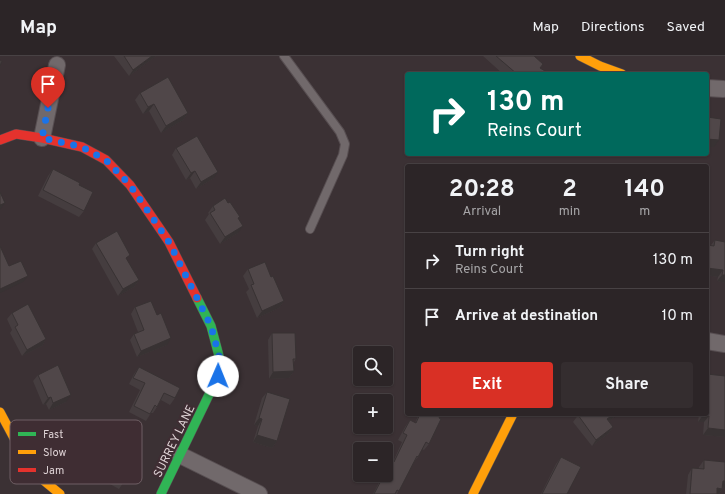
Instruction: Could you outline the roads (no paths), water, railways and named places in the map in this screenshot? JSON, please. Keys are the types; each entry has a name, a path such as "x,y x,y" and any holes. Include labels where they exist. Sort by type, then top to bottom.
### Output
{"street":[{"path":"580,56 592,64 615,72"},
{"path":"42,138 57,65"},
{"name":"SURREY LANE","path":"0,140 16,134 42,138 82,147 106,160 130,185 169,242 211,326 219,356 218,376 161,494"},
{"path":"709,341 725,344"},
{"path":"0,412 10,431"},
{"path":"473,494 511,416"},
{"path":"180,455 259,494"},
{"path":"48,484 60,494"}],"lane":[{"path":"284,56 340,132 345,144 343,155 310,229"}]}
